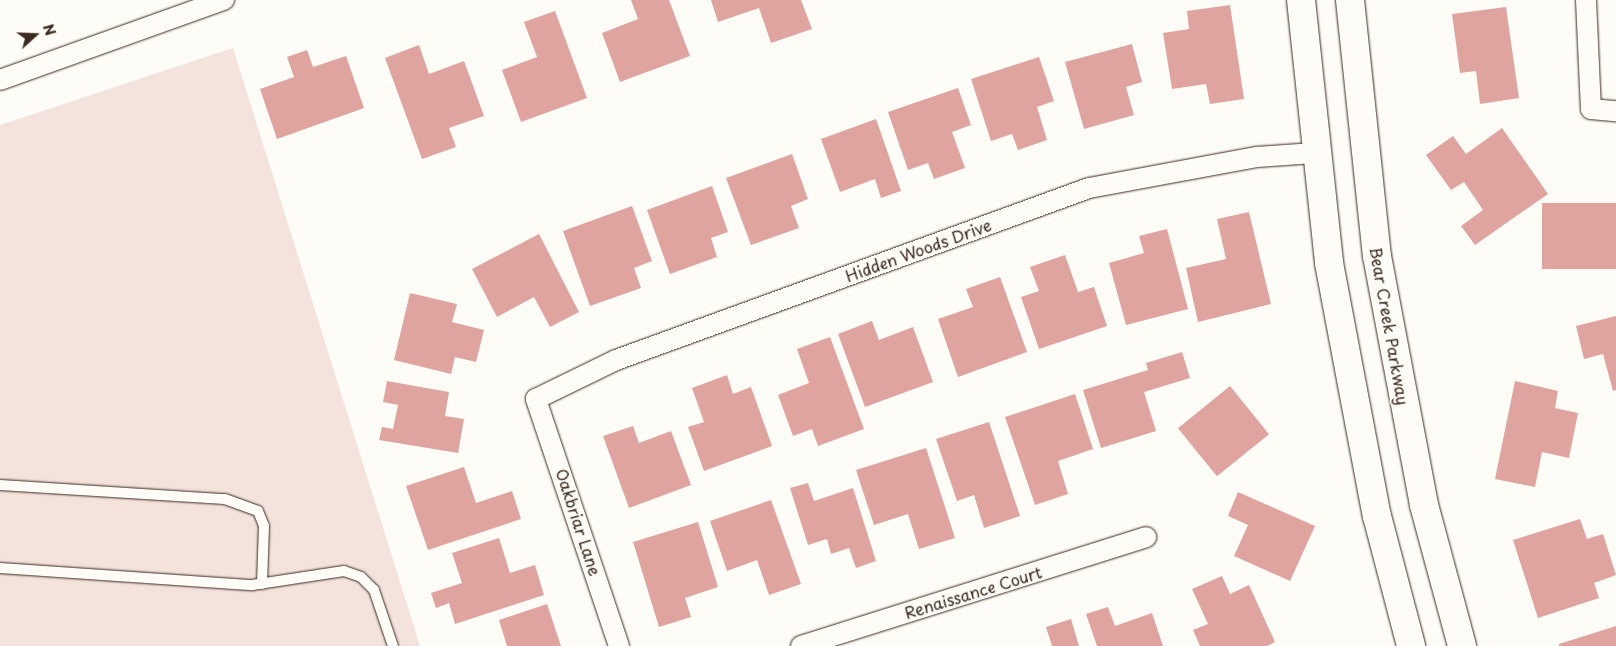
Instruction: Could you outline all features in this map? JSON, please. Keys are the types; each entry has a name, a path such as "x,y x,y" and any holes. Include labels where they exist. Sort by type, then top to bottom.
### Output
{"main road":[{"path":"1302,0 1314,152 1354,402 1377,516 1411,646"},
{"name":"Bear Creek Parkway","path":"1350,0 1377,256 1424,505 1462,646"}],"street":[{"path":"0,80 224,0"},
{"path":"1586,0 1591,109 1616,111"},
{"name":"Hidden Woods Drive","path":"536,399 616,360 1089,188 1258,157 1314,152"},
{"name":"Oakbriar Lane","path":"536,399 619,646"},
{"name":"Renaissance Court","path":"801,646 1146,537"}],"lane":[{"path":"0,485 225,499 258,511 266,563 262,584"},
{"path":"0,568 262,584 344,571 361,578 374,590 393,646"}],"shaded area":[{"path":"233,48 420,646 0,646 0,125"}],"building":[{"path":"631,0 669,0 690,56 620,82 602,33 638,19"},
{"path":"711,0 801,0 812,29 771,43 759,8 718,22"},
{"path":"1230,5 1244,99 1210,104 1206,84 1172,89 1163,33 1189,29 1187,11"},
{"path":"1506,7 1519,98 1480,104 1476,71 1460,73 1452,14"},
{"path":"555,11 587,98 521,122 502,70 537,57 524,22"},
{"path":"1132,44 1142,82 1126,87 1134,115 1084,129 1065,62"},
{"path":"419,45 429,74 464,61 484,116 449,128 456,147 422,159 385,58"},
{"path":"307,50 313,67 346,56 364,108 277,139 260,89 294,77 287,57"},
{"path":"1039,57 1054,101 1037,107 1047,140 1018,150 1012,134 991,141 971,79"},
{"path":"958,88 971,125 952,132 965,168 934,179 928,163 908,170 888,112"},
{"path":"876,119 901,191 881,198 875,179 840,192 821,139"},
{"path":"1502,128 1548,194 1475,245 1461,226 1483,210 1464,182 1451,190 1426,155 1453,136 1466,154"},
{"path":"792,154 808,199 791,206 799,228 751,245 726,178"},
{"path":"712,186 728,232 711,238 717,257 670,274 647,210"},
{"path":"1542,203 1616,203 1616,269 1542,269"},
{"path":"632,206 652,261 634,268 641,288 590,306 563,231"},
{"path":"1249,212 1271,304 1198,322 1186,268 1226,259 1217,219"},
{"path":"1167,229 1188,309 1126,325 1109,263 1144,253 1139,236"},
{"path":"539,234 579,312 550,327 534,297 497,317 472,269"},
{"path":"1065,255 1078,292 1094,287 1107,326 1039,349 1021,297 1039,291 1030,267"},
{"path":"1000,277 1027,352 958,377 938,319 973,307 966,289"},
{"path":"410,293 457,304 452,322 484,330 476,362 455,357 451,374 394,360"},
{"path":"1616,316 1616,390 1613,391 1603,354 1584,359 1576,326"},
{"path":"872,321 879,340 913,327 933,382 865,407 838,334"},
{"path":"830,337 864,429 818,446 812,429 793,436 778,395 809,383 797,349"},
{"path":"1182,352 1190,378 1144,392 1156,431 1101,448 1083,390 1148,370 1146,363"},
{"path":"727,375 733,394 751,387 772,446 704,471 688,427 704,422 692,388"},
{"path":"387,381 449,392 445,416 464,419 458,453 379,440 382,427 393,429 398,405 383,402"},
{"path":"1515,381 1558,391 1555,408 1578,413 1569,458 1542,452 1535,487 1495,479"},
{"path":"1230,386 1269,434 1217,476 1178,428"},
{"path":"1075,394 1093,449 1058,461 1068,494 1035,505 1005,417"},
{"path":"989,422 1020,516 984,528 974,495 957,501 936,439"},
{"path":"633,426 639,443 671,431 691,485 629,508 603,436"},
{"path":"926,448 955,538 919,549 908,514 874,525 856,470"},
{"path":"464,467 476,503 512,491 521,519 428,550 406,486"},
{"path":"808,483 814,501 853,488 876,561 856,568 849,548 831,554 827,539 808,545 790,488"},
{"path":"1238,492 1315,526 1290,581 1234,556 1248,525 1228,516"},
{"path":"771,500 801,584 769,595 757,560 727,571 710,521"},
{"path":"1580,519 1587,539 1603,534 1616,575 1594,583 1599,598 1538,618 1513,540"},
{"path":"698,522 718,587 685,598 691,617 659,627 633,542"},
{"path":"499,538 510,573 535,565 544,595 455,624 449,603 436,608 431,593 462,583 452,553"},
{"path":"1222,576 1230,594 1249,585 1275,642 1267,646 1200,646 1193,630 1208,624 1192,589"},
{"path":"547,604 561,646 507,646 499,620"},
{"path":"1108,607 1115,626 1152,613 1163,646 1097,646 1086,614"},
{"path":"1071,619 1079,646 1052,646 1046,627"},
{"path":"1616,626 1616,646 1559,646 1559,644"}]}
